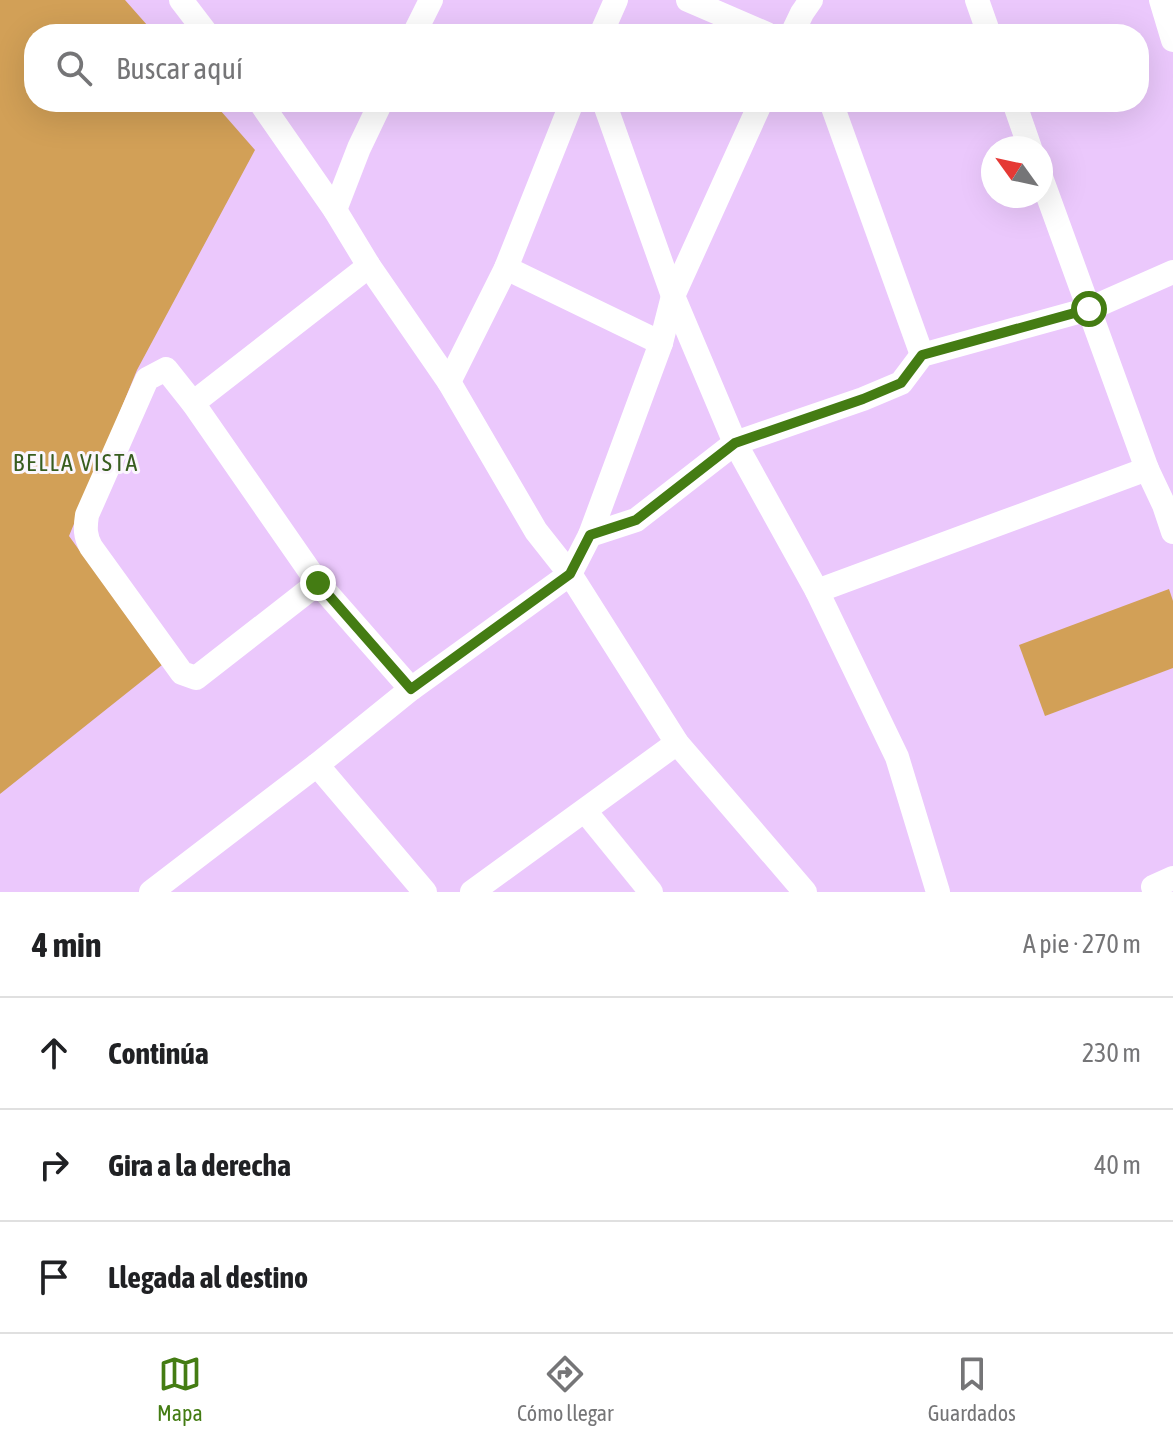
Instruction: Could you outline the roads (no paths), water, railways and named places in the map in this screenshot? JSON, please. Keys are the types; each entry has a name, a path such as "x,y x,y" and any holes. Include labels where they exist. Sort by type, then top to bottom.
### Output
{"street":[{"path":"181,0 199,24"},
{"path":"419,24 431,0"},
{"path":"605,24 616,0"},
{"path":"688,0 744,24"},
{"path":"797,24 811,0"},
{"path":"977,0 985,24"},
{"path":"1161,0 1173,40"},
{"path":"267,112 449,382 536,531 570,574 677,743 805,892"},
{"path":"335,210 376,112"},
{"path":"449,382 506,268 568,112"},
{"path":"608,112 673,296 735,443 817,591 897,757 938,892"},
{"path":"151,892 411,689 570,574 590,535 661,343 673,296 756,112"},
{"path":"835,112 922,355"},
{"path":"1017,112 1026,136"},
{"path":"1052,208 1173,532"},
{"path":"193,403 369,266"},
{"path":"506,268 661,343"},
{"path":"590,535 636,520 735,443 901,383 922,355 1089,309 1173,272"},
{"path":"318,583 196,678 182,673 86,538 87,515 147,379 166,369 318,583 411,689"},
{"path":"817,591 1147,469"},
{"path":"472,892 677,743"},
{"path":"317,765 425,892"},
{"path":"585,811 651,892"}],"district":[{"name":"BELLA VISTA","path":"76,462"}]}
